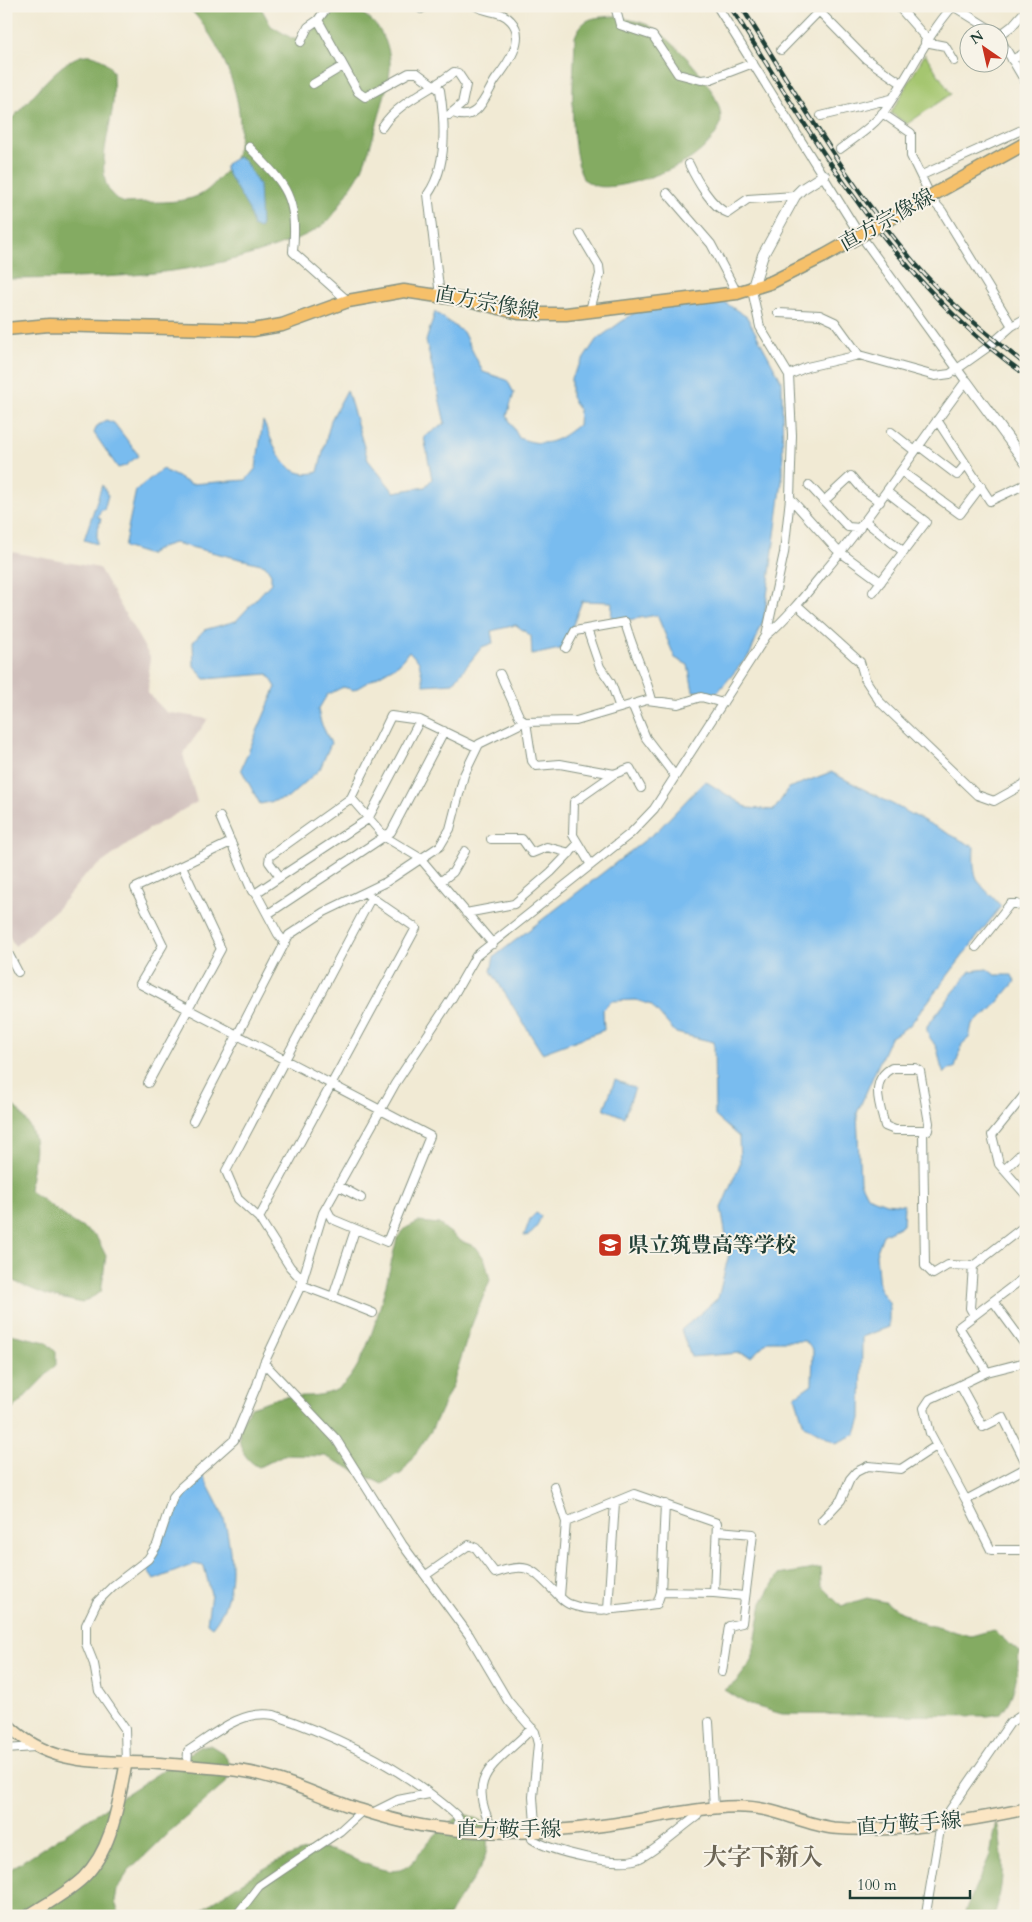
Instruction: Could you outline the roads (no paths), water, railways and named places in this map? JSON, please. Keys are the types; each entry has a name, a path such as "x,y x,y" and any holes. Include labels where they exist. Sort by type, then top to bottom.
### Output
{"main road":[{"name":"直方宗像線","path":"6,330 49,326 253,330 282,325 348,301 404,291 440,296 519,313 566,314 737,293 752,290 824,256 1026,143"},
{"name":"直方鞍手線","path":"6,1723 18,1735 35,1747 72,1760 187,1766 244,1772 292,1784 367,1812 409,1823 457,1830 532,1832 602,1826 714,1808 744,1807 766,1810 830,1827 890,1828 1026,1809"},
{"path":"28,1916 84,1878 100,1853 116,1819 126,1764"}],"street":[{"path":"304,6 311,6"},
{"path":"301,42 308,26 318,20 328,6"},
{"path":"453,112 465,114 483,105 496,80 507,68 513,54 516,32 511,20 496,12 476,6"},
{"path":"615,6 620,25 653,36 678,74 701,80 711,79 753,63"},
{"path":"717,6 861,236 1026,463"},
{"path":"898,6 926,40 945,46 954,61"},
{"path":"840,149 865,131 882,113 926,40 953,6 979,22"},
{"path":"781,50 819,8 866,59 901,83"},
{"path":"1010,28 1026,10"},
{"path":"318,20 358,92 365,97 410,73 417,73 440,90 444,138 436,182 428,194 440,296"},
{"path":"1012,60 1026,52"},
{"path":"1010,56 1026,83"},
{"path":"313,84 343,66"},
{"path":"382,127 392,112 454,72 458,73 466,85 462,104 444,120"},
{"path":"821,116 891,99"},
{"path":"882,113 911,133 911,156 922,175 933,201 942,211 1012,326"},
{"path":"922,175 1026,128"},
{"path":"249,147 284,185 292,201 295,227 293,252 348,301"},
{"path":"688,164 698,184 722,211 728,213 748,199 795,196"},
{"path":"766,636 784,553 790,498 792,435 789,375 760,327 752,290 763,256 795,196 802,188 824,175"},
{"path":"667,193 711,244 737,293"},
{"path":"580,234 599,266 600,274 590,310"},
{"path":"778,313 820,315 835,322 859,355"},
{"path":"789,375 807,367 859,355 882,363 935,376 950,374 988,347 1012,326 1026,318"},
{"path":"126,1764 125,1729 99,1691 94,1664 86,1644 86,1625 97,1602 113,1586 148,1559 157,1545 173,1497 180,1488 234,1440 264,1363 302,1283 326,1208 380,1110 452,998 476,956 631,833 654,809 766,636 797,605 841,553 880,502 966,381"},
{"path":"937,420 990,501 1026,484"},
{"path":"892,432 957,474 966,464"},
{"path":"901,472 960,514 980,486"},
{"path":"824,501 851,476 862,488 880,502"},
{"path":"809,485 848,527 860,528"},
{"path":"873,592 926,522 887,492"},
{"path":"790,498 841,553 881,582"},
{"path":"865,521 904,552"},
{"path":"797,605 860,662 865,679 880,702 977,794 994,800 1026,783"},
{"path":"566,648 575,631 626,622 630,643 641,664 652,700"},
{"path":"587,629 600,667 611,683 620,708"},
{"path":"500,674 519,716 525,722 532,762 536,766 560,764 614,774"},
{"path":"193,1121 289,935 324,912 386,882 440,846 450,829 464,775 476,747 497,734 525,722 576,721 652,700 678,704 701,697 722,703"},
{"path":"632,704 646,738 675,776"},
{"path":"280,877 269,862 270,856 351,798 391,716 420,720 476,747"},
{"path":"256,893 368,819 420,720"},
{"path":"268,914 385,838 391,832 444,731"},
{"path":"591,865 577,845 573,835 574,802 614,774 630,768 641,788"},
{"path":"351,798 385,838 420,858 493,944"},
{"path":"220,817 252,891 256,893 278,934 285,943"},
{"path":"491,839 522,839 532,853 547,847 570,853"},
{"path":"231,842 135,888 163,945 140,984 430,1136 387,1242 332,1220 326,1208"},
{"path":"466,914 514,904 551,872 577,845"},
{"path":"440,882 453,872 465,851"},
{"path":"148,1083 221,949 182,866"},
{"path":"259,1218 416,928 371,898 365,891"},
{"path":"371,898 226,1171 238,1199 259,1218 302,1283 373,1313"},
{"path":"976,947 1010,904 1017,904 1026,909"},
{"path":"6,949 18,972"},
{"path":"892,1068 916,1068 920,1071 930,1123 928,1130 922,1131 895,1130 885,1126 877,1089 882,1076 887,1070 892,1068"},
{"path":"1026,1093 992,1135 998,1164 1026,1195"},
{"path":"922,1131 925,1266 933,1274 948,1265 974,1266 1026,1225"},
{"path":"1004,1170 1026,1149"},
{"path":"339,1186 361,1198"},
{"path":"333,1297 355,1230"},
{"path":"974,1266 970,1308 974,1315"},
{"path":"987,1372 959,1327 1026,1276"},
{"path":"993,1300 1026,1346"},
{"path":"1026,1362 987,1372 930,1399 924,1408 926,1420 936,1446 991,1550 1026,1550"},
{"path":"264,1363 336,1439 402,1544 469,1635 508,1701 532,1728 538,1744 533,1797 535,1824 532,1839 540,1844 569,1854 629,1861 640,1858 696,1817 700,1810"},
{"path":"960,1385 983,1427 1002,1417 1026,1463"},
{"path":"822,1520 836,1508 856,1472 868,1466 900,1469 936,1446"},
{"path":"966,1500 1026,1468"},
{"path":"554,1486 566,1522 560,1596"},
{"path":"566,1522 634,1494 717,1523 714,1593"},
{"path":"608,1610 615,1502"},
{"path":"426,1575 469,1545 476,1548 495,1573 518,1566 531,1570 568,1604 608,1610 658,1604 661,1592 665,1504"},
{"path":"718,1530 752,1534 742,1623 729,1626 722,1672"},
{"path":"661,1592 714,1593 744,1596"},
{"path":"921,1916 926,1912 941,1822 1010,1723 1026,1712"},
{"path":"187,1766 188,1751 239,1719 263,1713 290,1721 387,1764 456,1815 459,1820 457,1830"},
{"path":"709,1722 714,1808"},
{"path":"494,1831 484,1811 481,1784 489,1769 532,1728"},
{"path":"6,1750 35,1747"},
{"path":"236,1916 259,1886 367,1812 398,1800 429,1794"}],"water":[{"path":"238,157 244,160 259,185 261,227 259,229 253,226 249,210 225,169 226,164"},
{"path":"724,302 747,317 782,382 783,474 764,619 750,654 716,694 693,691 688,665 675,658 657,615 611,623 612,602 582,601 564,648 532,655 531,636 516,625 491,631 493,643 482,647 453,683 424,685 419,662 409,651 399,664 354,690 343,687 327,695 318,710 321,723 331,743 320,769 288,798 260,804 241,769 276,687 268,674 205,679 194,666 193,642 204,630 236,621 271,583 271,574 265,565 174,543 161,547 149,555 124,547 136,490 162,469 191,484 246,480 256,468 263,421 282,460 289,467 297,472 306,474 318,472 331,420 347,390 368,460 394,492 425,487 432,479 424,437 445,423 426,341 435,312 463,332 483,372 507,380 514,393 507,416 519,438 544,443 564,436 578,425 579,410 571,397 571,378 596,340 642,307 675,303"},
{"path":"106,420 114,423 137,453 138,456 125,466 118,468 94,433 97,426"},
{"path":"102,485 108,495 104,510 101,510 98,517 101,519 97,531 97,544 84,540"},
{"path":"831,772 974,847 974,868 978,881 1001,906 910,1025 890,1038 857,1113 860,1182 867,1196 886,1203 904,1205 903,1225 883,1235 876,1254 879,1288 889,1303 889,1327 862,1337 861,1419 856,1434 836,1443 804,1425 795,1396 812,1384 813,1350 805,1341 768,1341 751,1357 740,1353 691,1357 681,1330 718,1298 729,1254 721,1208 740,1164 739,1137 715,1116 714,1042 676,1033 651,1005 636,1000 611,1001 603,1009 604,1030 542,1053 491,971 494,957 658,830 705,781 748,808 774,810 789,788"},
{"path":"987,969 995,975 1012,975 1015,982 990,1011 972,1024 969,1038 962,1044 955,1068 949,1069 944,1074 937,1050 927,1032 927,1026 970,971"},
{"path":"615,1080 635,1088 624,1117 604,1109"},
{"path":"536,1213 541,1216 537,1226 533,1232 524,1236 530,1219"},
{"path":"200,1476 204,1477 222,1515 230,1552 231,1579 229,1591 220,1616 212,1627 207,1623 211,1594 204,1566 194,1564 154,1580 145,1567 156,1555 177,1498"}],"railway":[{"path":"730,6 826,157 860,206 897,253 936,297 979,338 1026,375"},
{"path":"741,6 828,145 874,213 899,245 949,300 1026,365"}],"place":[{"name":"県立筑豊高等学校","path":"610,1245"}],"district":[{"name":"大字下新入","path":"763,1857"}]}
